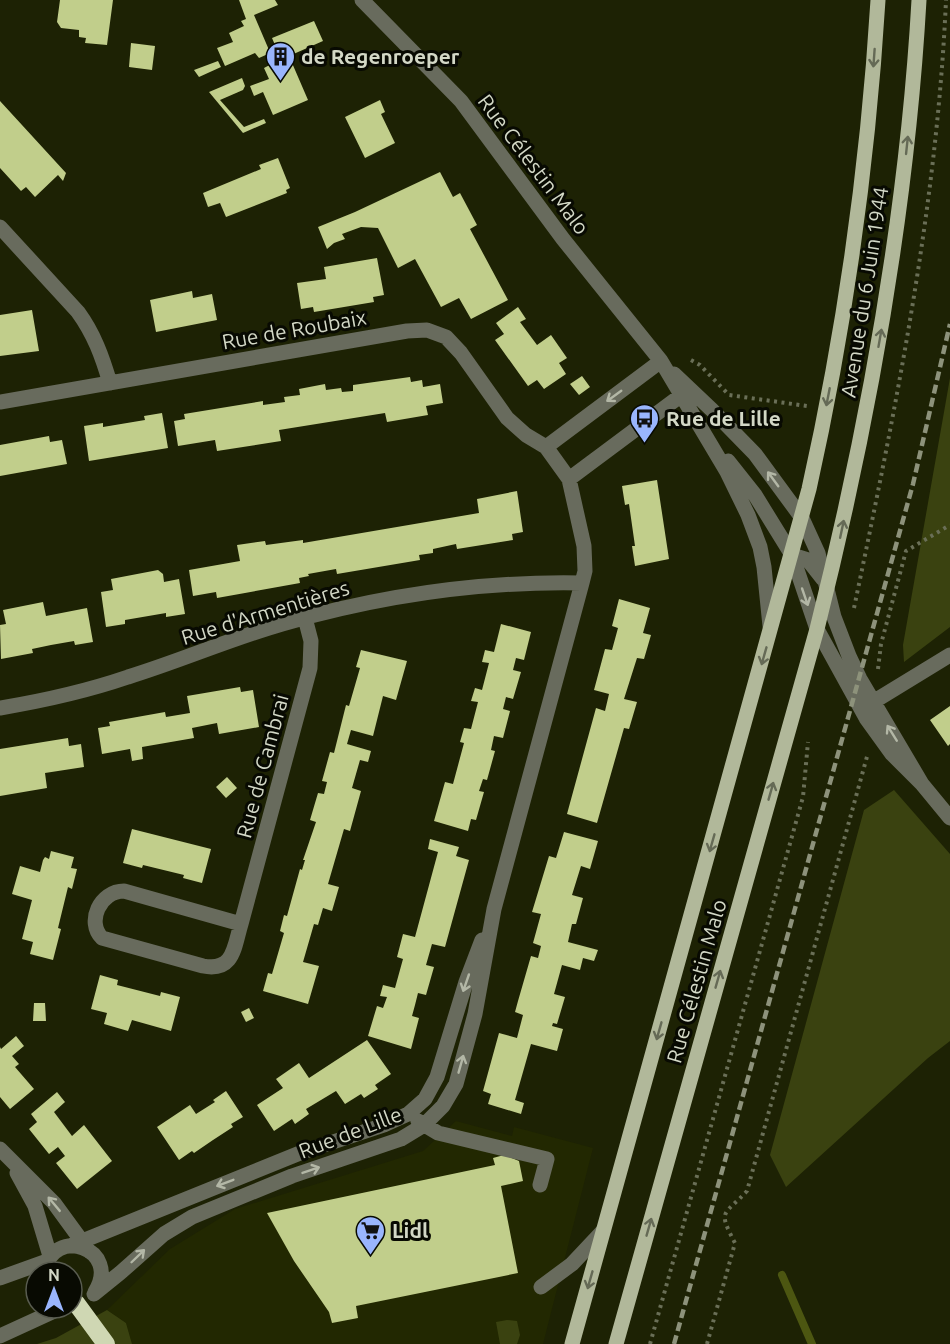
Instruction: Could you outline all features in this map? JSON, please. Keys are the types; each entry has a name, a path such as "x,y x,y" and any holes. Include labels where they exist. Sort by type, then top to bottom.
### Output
{"highway":[{"path":"84,1320 106,1344"}],"main road":[{"name":"Avenue du 6 Juin 1944","path":"802,518 829,392 855,236 868,130 878,0"},
{"name":"Avenue du 6 Juin 1944","path":"828,586 867,414 889,287 906,155 919,0"},
{"name":"Rue Célestin Malo","path":"572,1344 802,518"},
{"name":"Rue Célestin Malo","path":"616,1344 828,586"}],"street":[{"name":"Rue Célestin Malo","path":"362,0 461,101 563,239 686,393 755,454 802,518 815,544 842,641 873,702 922,784"},
{"path":"0,227 88,325 100,351 110,382"},
{"name":"Rue de Roubaix","path":"0,402 407,331 427,330 438,332 454,344 507,418 525,435 546,447"},
{"path":"546,447 661,362"},
{"name":"Rue Célestin Malo","path":"686,393 698,424 727,472 755,532 767,583 771,632"},
{"path":"569,479 686,393"},
{"name":"Rue Célestin Malo","path":"698,424 746,482 792,555 817,628 833,661 874,730 892,754 922,784 950,818"},
{"name":"Rue de Lille","path":"84,1300 120,1274 164,1234 192,1217 292,1176 401,1139 424,1125 443,1106 456,1084 479,996 494,909 585,571 584,546 569,479 546,447"},
{"name":"Rue Célestin Malo","path":"792,555 808,560 828,586"},
{"name":"Rue d'Armentières","path":"0,708 125,678 238,638 305,618 382,601 517,583 582,584"},
{"name":"Rue de Cambrai","path":"241,924 118,891 107,895 101,902 96,925 99,934 107,939 213,968 224,964 231,958 241,924 310,668 311,641 305,618"},
{"path":"873,702 950,655"},
{"name":"Rue de Lille","path":"50,1260 59,1249 80,1246 300,1153 384,1125 408,1114 425,1099 437,1077 466,981 494,909"},
{"path":"408,1114 438,1133 547,1159 540,1185"},
{"path":"5,1154 54,1203 80,1246 98,1260 102,1271 100,1284 94,1294"},
{"path":"5,1154 35,1206 46,1260"},
{"path":"541,1287 572,1264 603,1231"},
{"name":"Rue de Lille","path":"0,1278 24,1270"},
{"name":"Rue de Lille","path":"0,1336 36,1320"}],"path":[{"path":"842,641 853,614 894,418 918,279 932,168 946,0"},
{"path":"873,702 881,644 906,551 950,525"},
{"path":"707,1344 735,1243 726,1227 724,1216 728,1208 747,1191 874,730"},
{"path":"650,1344 803,797 808,738"}],"shaded area":[{"path":"950,378 950,627 904,662 903,645"},
{"path":"894,790 950,854 950,1041 928,1058 786,1187 770,1155 864,810"},
{"path":"456,1121 512,1136 514,1127 593,1148 543,1344 132,1344 126,1323 107,1310 170,1249 235,1209 423,1151"},
{"path":"107,1310 126,1323 132,1344 37,1344 56,1338"},
{"path":"517,1321 520,1335 517,1344 500,1344 496,1322"}],"building":[{"path":"60,0 113,0 107,45 85,43 86,38 79,37 79,30 61,28 57,22"},
{"path":"239,0 275,0 278,5 254,15 269,50 268,54 259,58 255,53 225,66 217,48 233,42 229,33 244,26 241,21 246,19"},
{"name":"de Regenroeper","path":"314,21 323,41 289,56 308,100 273,115 263,92 254,96 250,86 269,79 264,68 281,59 272,38"},
{"path":"131,43 155,46 152,70 129,67"},
{"path":"218,61 221,67 199,77 194,70"},
{"path":"242,78 245,86 243,90 220,100 244,127 264,119 266,123 243,133 209,92"},
{"path":"380,100 385,112 381,114 395,143 365,158 345,117"},
{"path":"0,101 66,173 63,181 58,175 35,197 26,187 21,191 0,168"},
{"path":"278,158 290,188 286,190 287,193 226,217 220,203 208,207 203,193 261,169 259,165"},
{"path":"440,172 453,197 460,193 477,225 470,229 508,300 471,319 459,298 441,307 415,259 398,268 378,228 361,227 342,234 345,239 334,243 327,249 318,227"},
{"path":"377,258 384,295 373,297 374,302 314,312 313,307 301,309 297,283 326,279 324,267"},
{"path":"192,291 193,298 212,294 217,320 156,332 150,300"},
{"path":"518,307 526,319 520,322 537,345 551,335 567,358 559,363 566,374 544,389 537,380 528,386 495,340 504,334 496,323"},
{"path":"32,310 39,351 0,356 0,315"},
{"path":"582,376 590,387 579,395 570,384"},
{"path":"410,377 411,382 422,380 423,387 440,384 443,403 426,406 428,415 387,422 385,413 279,430 281,441 217,451 215,440 178,446 174,421 185,419 184,414 263,401 263,405 285,402 284,397 300,395 299,389 325,384 326,390 341,388 342,392 353,391 353,385"},
{"path":"162,413 168,448 89,461 84,426 103,423 103,427 145,420 144,416"},
{"path":"49,436 50,442 62,440 67,464 0,476 0,445"},
{"path":"657,480 669,559 635,566 632,546 635,546 629,504 625,505 622,486"},
{"path":"517,491 523,532 512,534 513,540 457,549 456,544 433,549 433,553 419,555 420,560 337,574 336,569 308,574 309,576 299,578 300,583 217,598 216,592 193,596 189,570 240,561 237,545 265,541 266,545 303,540 303,543 479,513 477,499"},
{"path":"158,570 163,574 164,582 179,579 185,614 166,617 166,613 125,620 125,624 106,627 101,592 113,590 111,579"},
{"path":"619,599 650,608 643,633 651,635 644,659 637,658 624,699 637,702 629,729 624,728 597,823 567,814 596,708 605,711 609,694 594,690 605,649 612,650 618,628 612,626"},
{"path":"43,602 46,616 87,608 93,642 75,645 74,641 51,645 32,649 33,653 1,659 0,625 6,624 3,610"},
{"path":"501,624 531,632 524,660 516,658 513,670 521,672 513,699 506,697 503,709 510,711 503,738 494,736 491,750 495,751 487,780 483,779 479,791 484,792 476,820 471,819 468,831 434,821 445,782 453,784 464,743 460,742 464,728 471,729 478,702 471,701 475,688 482,690 489,663 482,662 485,650 494,652"},
{"path":"361,650 407,661 396,700 383,696 373,736 351,730 347,744 371,751 368,762 360,760 352,788 361,791 350,831 344,829 328,884 339,887 332,911 323,908 318,925 314,924 303,962 319,966 308,1004 263,991 268,973 272,974 284,933 280,931 284,915 287,916 316,822 310,820 318,793 324,794 327,782 322,781 330,752 334,753 346,705 349,706 360,668 356,667"},
{"path":"240,687 241,692 253,690 259,727 219,734 217,723 192,728 194,738 142,747 143,759 132,761 130,749 102,754 98,728 110,726 109,722 165,712 166,717 190,713 187,696"},
{"path":"950,706 950,744 948,746 930,720"},
{"path":"68,738 69,746 81,744 84,767 45,773 47,788 0,796 0,749"},
{"path":"227,777 237,788 226,798 216,787"},
{"path":"132,829 211,849 202,883 183,878 184,875 143,865 142,868 123,863"},
{"path":"564,832 598,841 590,869 581,866 572,895 583,898 576,924 572,924 568,942 598,950 594,961 583,958 580,970 562,965 554,994 565,997 557,1024 553,1023 552,1026 563,1029 557,1051 531,1044 515,1100 524,1103 521,1114 488,1104 491,1094 483,1091 499,1033 517,1038 523,1015 515,1012 531,956 538,958 541,946 533,943 541,914 532,912 549,856 556,858"},
{"path":"430,839 459,847 456,856 469,860 445,947 432,944 426,965 434,967 426,995 418,993 412,1016 419,1018 411,1049 368,1036 377,1006 383,1008 387,997 380,996 383,985 395,988 403,959 397,957 403,934 415,937 438,852 428,849"},
{"path":"51,851 74,857 71,868 77,869 72,889 68,887 53,960 30,954 33,942 22,939 32,900 12,894 20,866 40,872 43,860 45,857 49,859"},
{"path":"100,975 118,980 117,985 160,996 161,992 180,997 171,1031 132,1020 128,1031 104,1024 107,1013 91,1009"},
{"path":"34,1003 45,1003 46,1021 33,1021"},
{"path":"249,1008 254,1018 246,1022 241,1012"},
{"path":"16,1036 24,1046 12,1056 19,1064 15,1067 34,1089 10,1109 0,1097 0,1047 1,1049"},
{"path":"367,1040 391,1074 375,1085 378,1089 364,1098 361,1094 345,1104 336,1091 306,1109 309,1114 295,1124 292,1119 274,1131 257,1105 283,1088 276,1079 299,1063 309,1078"},
{"path":"226,1091 243,1117 231,1124 233,1127 194,1153 192,1151 179,1160 157,1127 190,1105 196,1114 215,1102 213,1100"},
{"path":"57,1092 65,1102 54,1112 72,1136 84,1125 112,1161 77,1189 56,1163 65,1156 58,1147 49,1154 29,1129 37,1122 31,1114"},
{"path":"504,1155 519,1161 523,1181 501,1186 518,1273 356,1306 358,1318 332,1323 329,1312 294,1261 267,1213 495,1165 493,1158"}],"waterway":[{"path":"782,1275 812,1344"}],"railway":[{"path":"674,1344 913,484 950,324"}],"place":[{"name":"de Regenroeper","path":"280,82"},
{"name":"Rue de Lille","path":"645,444"},
{"name":"Lidl","path":"371,1256"}]}
